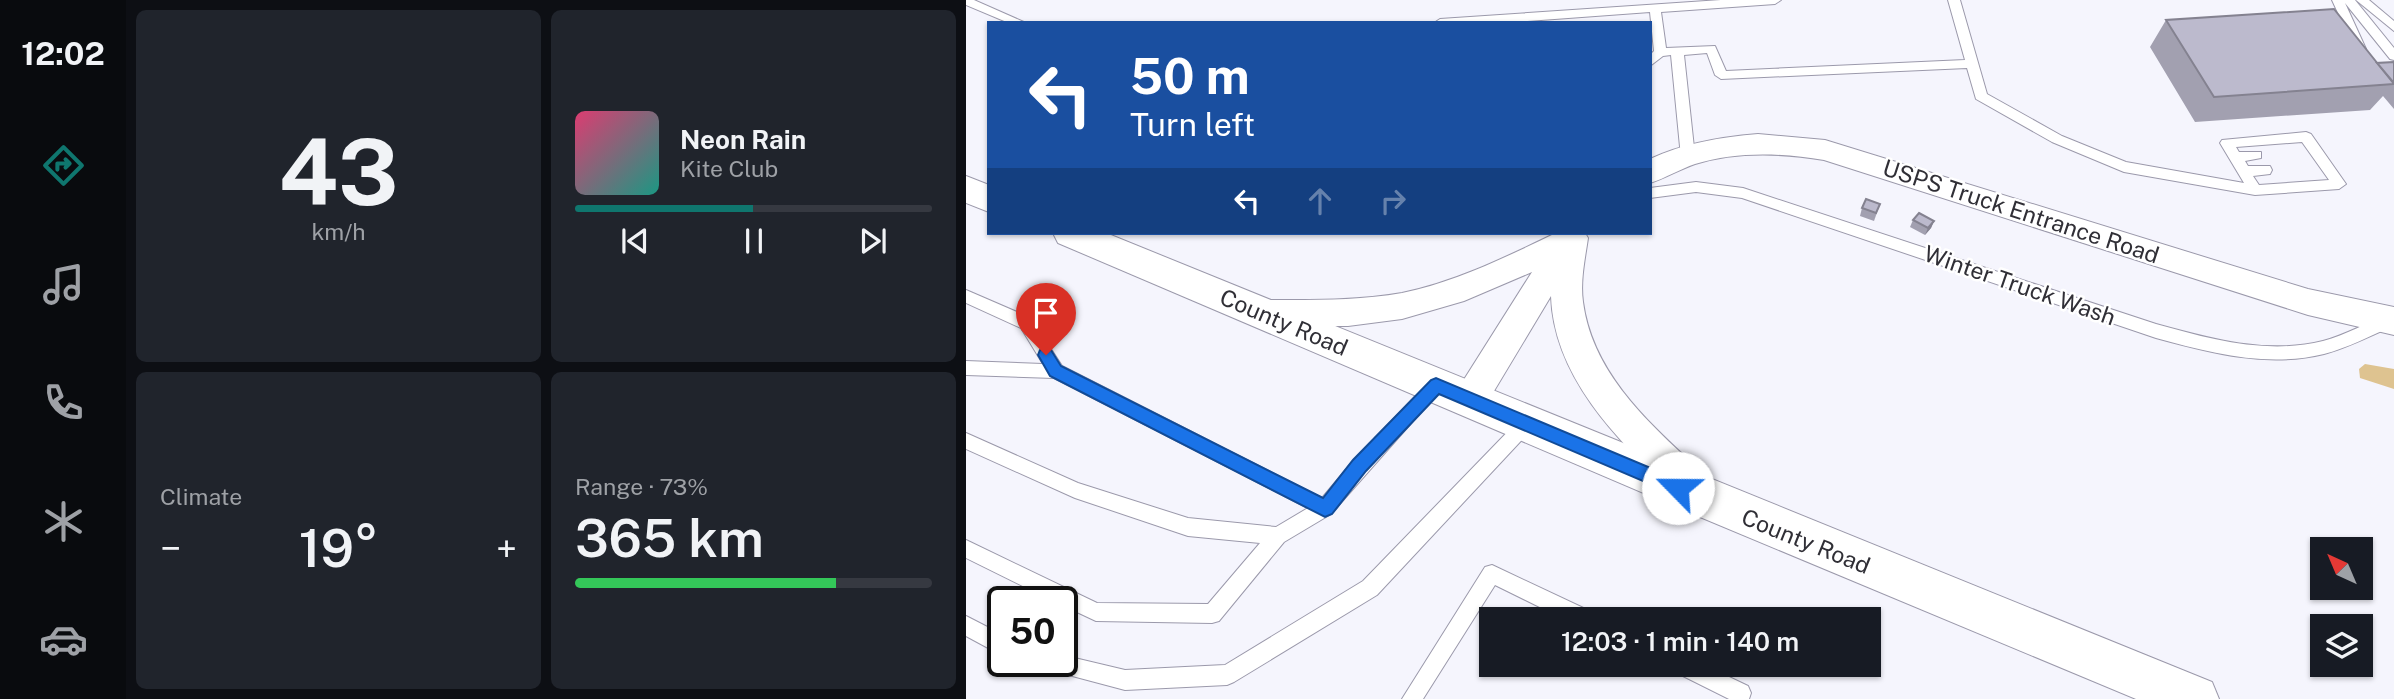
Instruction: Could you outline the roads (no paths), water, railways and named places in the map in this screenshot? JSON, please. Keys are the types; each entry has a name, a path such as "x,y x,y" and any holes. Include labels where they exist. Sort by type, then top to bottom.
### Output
{"main road":[{"path":"966,189 987,198"},
{"name":"County Road","path":"1075,235 1703,498 2195,699"}],"street":[{"name":"USPS Truck Entrance Road","path":"1652,171 1718,149 1774,144 1825,150 2308,302 2393,320"},
{"path":"1263,313 1341,313 1416,303 1472,286 1575,235"},
{"path":"1470,400 1575,235"},
{"path":"1575,235 1566,284 1567,305 1580,349 1595,380 1613,404 1703,498"}],"lane":[{"path":"1469,21 1775,0"},
{"path":"1954,0 1981,96 2057,139 2124,167 2255,190 2339,184 2310,151 2306,137 2227,143 2255,190"},
{"path":"2338,0 2364,58"},
{"path":"2349,0 2394,56"},
{"path":"2362,0 2394,27"},
{"path":"966,1 1015,21"},
{"path":"1655,8 1660,52"},
{"path":"1652,60 1660,52 1711,49 1721,75 1972,64"},
{"path":"1677,51 1688,157"},
{"path":"2235,157 2256,155"},
{"path":"2244,171 2265,170"},
{"name":"Winter Truck Wash","path":"1652,193 1696,187 1743,193 2156,331 2249,352 2290,354 2326,347 2393,320"},
{"path":"966,296 1026,323 1056,371"},
{"path":"966,368 1056,371 1325,508"},
{"path":"966,549 1096,612 1212,614 1278,536 1325,508 1360,466 1436,386"},
{"path":"1078,668 1125,680 1227,676 1370,589 1527,423"},
{"path":"966,441 1075,491 1188,527 1278,536"},
{"path":"1412,699 1492,574 1560,607"},
{"path":"966,625 987,637"},
{"path":"1707,677 1741,693 1739,699"}]}
